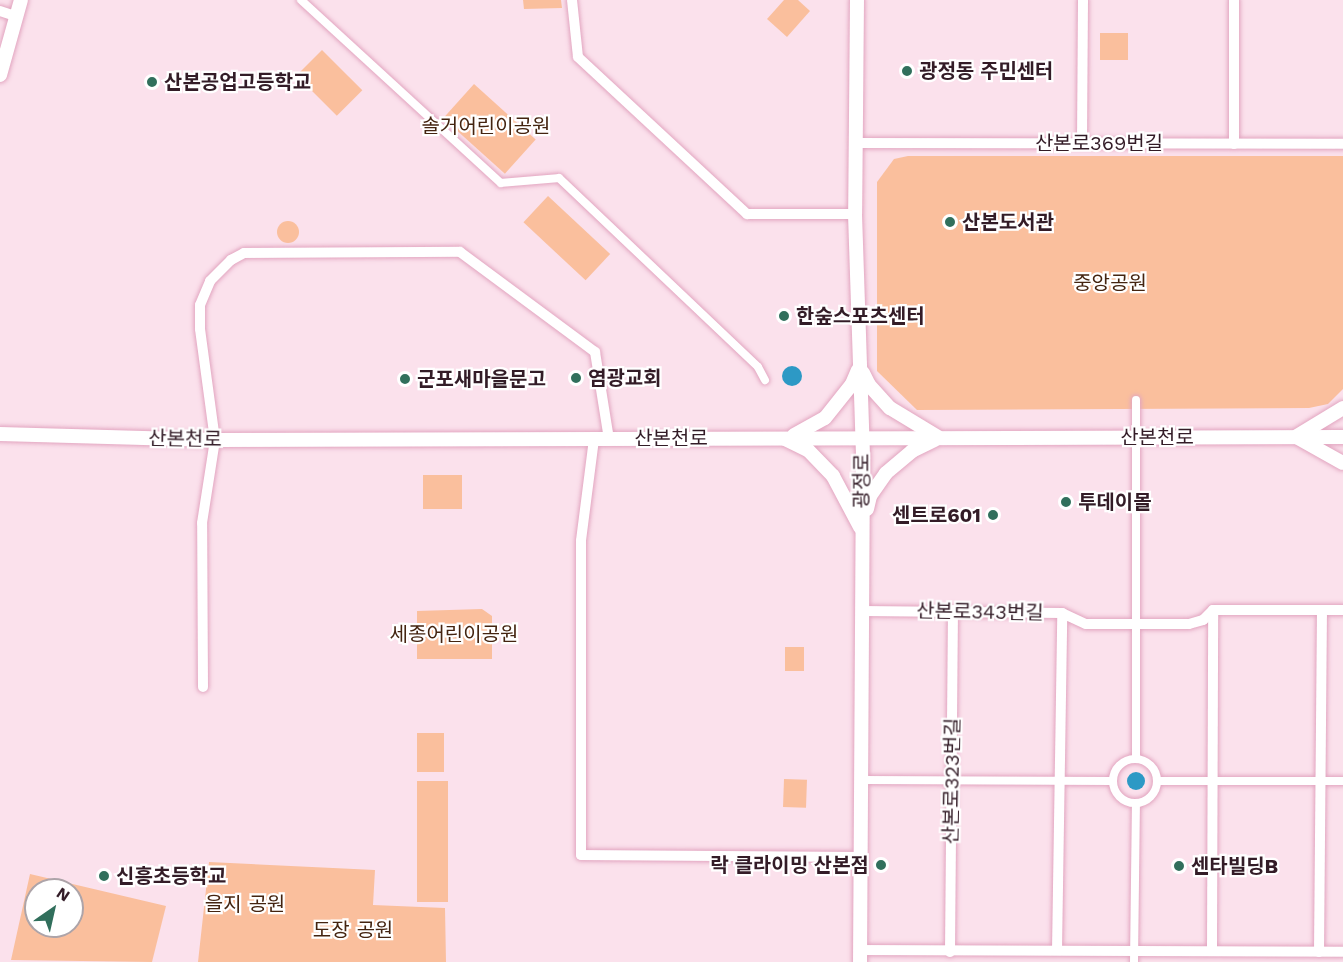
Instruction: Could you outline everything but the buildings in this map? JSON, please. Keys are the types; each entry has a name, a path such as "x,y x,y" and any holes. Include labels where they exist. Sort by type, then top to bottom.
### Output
{"street":[{"path":"0,75 21,0"},
{"path":"301,0 501,183 559,178 752,361 765,380"},
{"path":"572,0 578,57 747,214 855,214"},
{"name":"광정로","path":"857,0 855,214 862,437 860,956"},
{"path":"1082,143 1083,0"},
{"path":"1234,0 1234,144"},
{"path":"0,11 15,16"},
{"name":"산본로369번길","path":"856,143 1343,144"},
{"path":"203,687 202,523 215,440 199,317 203,293 218,270 244,253 460,252 595,352 609,439"},
{"path":"860,365 869,385 890,408 940,438"},
{"path":"783,438 807,430 825,418 852,384 860,365"},
{"path":"1136,400 1136,759"},
{"path":"1343,408 1296,437 1343,463"},
{"name":"산본천로","path":"0,434 215,440 1343,437"},
{"path":"783,438 808,450 833,476 862,531"},
{"path":"862,531 870,496 886,473 912,450 940,438"},
{"path":"594,439 580,541 581,855 860,857"},
{"name":"산본로343번길","path":"862,611 953,610 1062,613 1086,624 1137,624 1196,623 1213,610 1343,610"},
{"name":"산본로323번길","path":"950,952 953,610"},
{"path":"1212,951 1213,610"},
{"path":"1319,952 1322,611"},
{"path":"1057,951 1062,613"},
{"path":"1136,759 1151,765 1158,781 1151,797 1136,803 1122,799 1113,781 1119,765 1136,759"},
{"path":"861,780 1113,781"},
{"path":"1158,781 1343,781"},
{"path":"1134,956 1136,803"},
{"path":"860,956 1057,951 1134,956 1212,951 1343,952"}],"green space":[{"path":"523,0 561,0 562,8 524,9"},
{"path":"784,0 798,0 810,11 787,37 767,19"},
{"path":"1100,33 1128,33 1128,60 1100,60"},
{"path":"322,50 362,90 337,116 297,75"},
{"name":"솔거어린이공원","path":"474,84 536,140 505,174 443,118"},
{"name":"중앙공원","path":"908,156 1343,156 1343,389 1328,404 1309,408 917,410 877,371 877,182 894,159"},
{"path":"548,196 610,254 586,280 523,222"},
{"path":"284,221 292,221 299,228 299,236 292,243 284,243 277,236 277,228"},
{"path":"423,475 462,475 462,509 423,509"},
{"name":"세종어린이공원","path":"482,609 492,616 492,659 417,659 417,611"},
{"path":"785,647 804,647 804,671 785,671"},
{"path":"417,733 444,733 444,772 417,772"},
{"path":"784,779 807,780 806,808 783,807"},
{"path":"417,781 448,781 448,902 417,902"},
{"path":"209,862 375,870 373,905 445,908 446,962 198,962"},
{"path":"30,874 47,878 29,878"},
{"path":"84,887 166,906 152,962 11,960 24,901 24,938 84,938"}],"water":[{"path":"792,366 799,369 802,376 799,383 792,386 785,383 782,376 785,369"},
{"path":"1136,772 1142,775 1145,781 1142,787 1136,790 1130,787 1127,781 1130,775"}],"place":[{"name":"광정동 주민센터","path":"907,71"},
{"name":"산본공업고등학교","path":"152,82"},
{"name":"산본도서관","path":"950,222"},
{"name":"한숲스포츠센터","path":"784,316"},
{"name":"염광교회","path":"576,378"},
{"name":"군포새마을문고","path":"405,379"},
{"name":"투데이몰","path":"1066,502"},
{"name":"센트로601","path":"993,515"},
{"name":"락 클라이밍 산본점","path":"881,865"},
{"name":"센타빌딩B","path":"1179,866"},
{"name":"신흥초등학교","path":"104,876"}],"park label":[{"name":"을지 공원","path":"245,904"},
{"name":"도장 공원","path":"353,930"}]}
